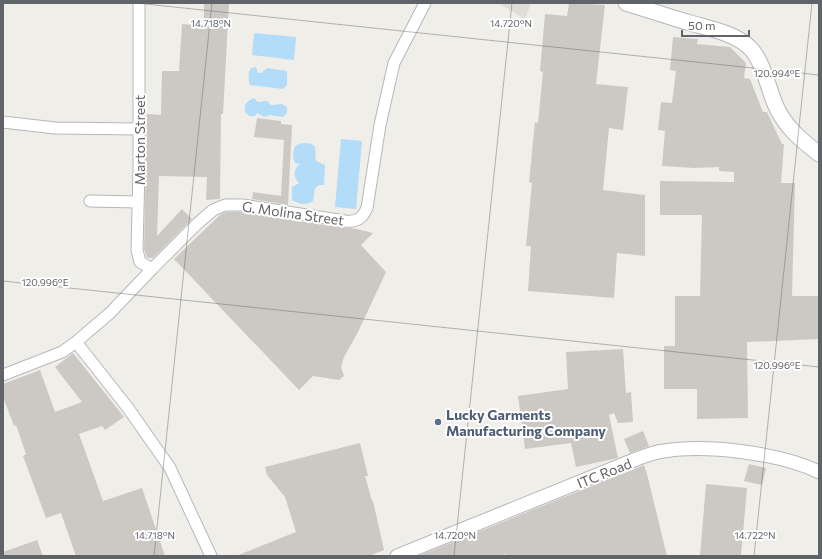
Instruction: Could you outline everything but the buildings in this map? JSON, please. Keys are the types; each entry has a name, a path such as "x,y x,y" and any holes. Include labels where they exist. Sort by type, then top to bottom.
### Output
{"main road":[{"path":"626,3 732,36 746,44 756,55 776,106 782,117 798,137 819,154"}],"street":[{"name":"Marton Street","path":"139,3 138,257 140,262 152,269"},
{"name":"G. Molina Street","path":"3,375 62,352 76,342 110,313 197,224 213,210 225,205 243,205 345,221 359,220 364,215 366,208 380,125 394,63 425,3"},
{"path":"3,122 55,128 138,129"},
{"path":"90,201 138,202"},
{"path":"76,342 128,408 170,468 211,556"},
{"name":"ITC Road","path":"397,556 629,462 662,451 714,448 756,454 806,465 819,472"}],"shaded area":[{"path":"498,3 531,3 525,19"}],"water":[{"path":"254,33 296,37 294,60 252,55"},
{"path":"256,67 258,73 261,73 267,68 287,71 287,85 283,89 250,85 249,72 251,68"},
{"path":"254,98 258,102 267,101 271,105 282,104 287,107 287,113 283,117 270,115 264,117 257,113 255,116 249,116 245,112 245,107 248,102"},
{"path":"341,139 362,141 356,209 335,207"},
{"path":"303,143 312,144 314,146 316,161 325,165 324,185 319,185 315,188 313,201 305,204 297,203 292,200 292,187 299,183 296,178 295,171 300,164 295,163 293,159 294,151 296,145"}],"place":[{"name":"Lucky Garments Manufacturing Company","path":"438,422"}]}
